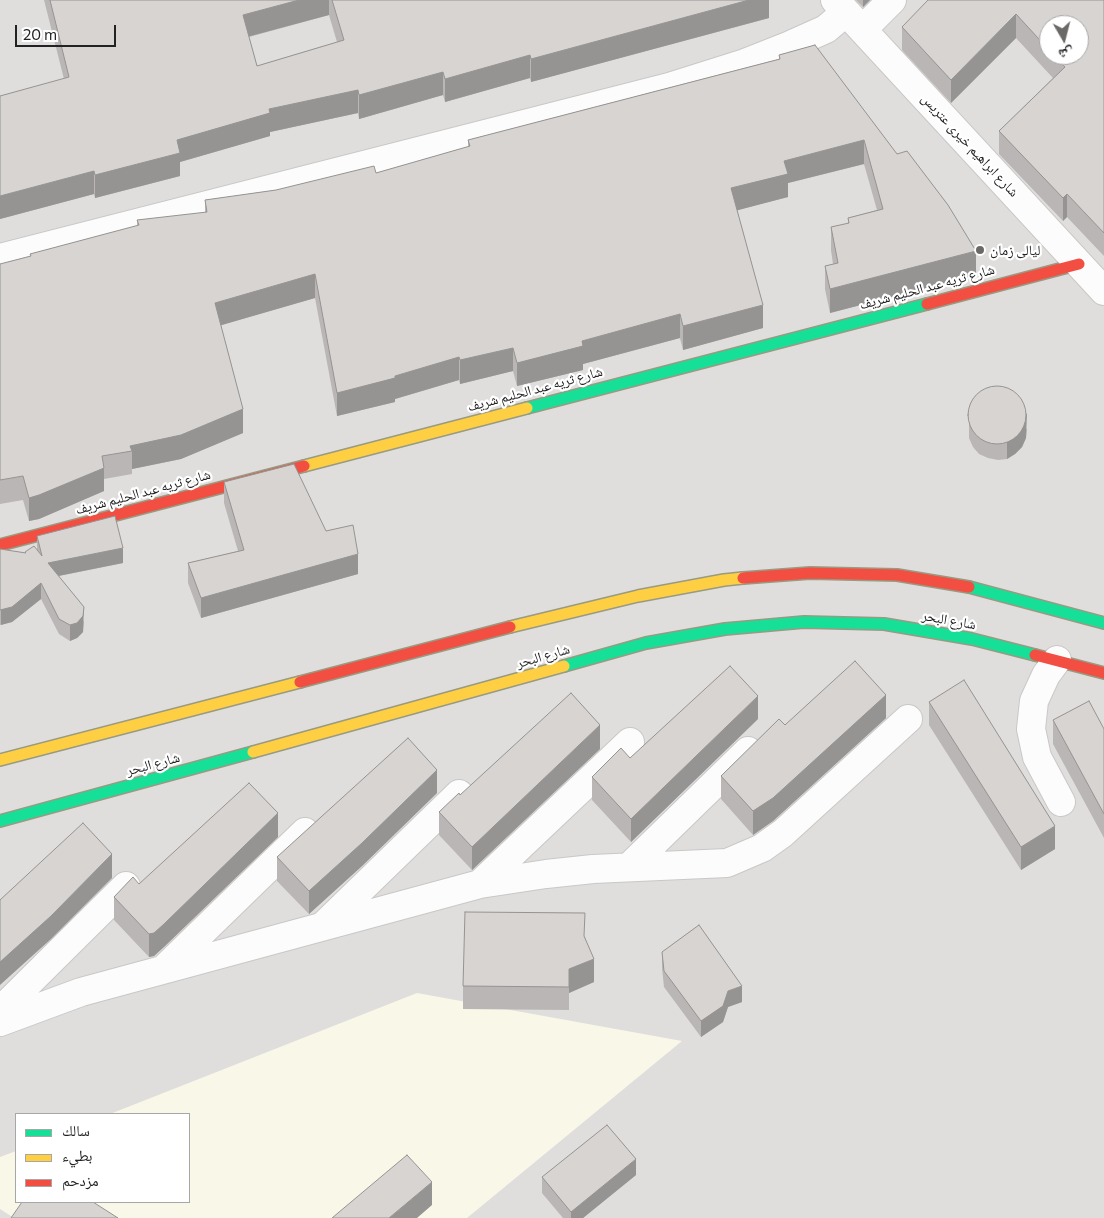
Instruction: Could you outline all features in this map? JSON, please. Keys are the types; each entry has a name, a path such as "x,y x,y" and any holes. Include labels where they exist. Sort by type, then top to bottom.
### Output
{"main road":[{"name":"شارع ثريه عبد الحليم شريف","path":"0,545 1079,264"},
{"path":"0,760 553,616 638,596 724,580 810,573 897,575 976,588 1104,623"},
{"name":"شارع البحر","path":"0,820 167,776 646,643 725,629 804,622 884,624 972,639 1104,673"}],"street":[{"path":"0,258 669,87 746,63 826,28 848,13 892,0"},
{"name":"شارع ابراهيم خيرى عتريس","path":"848,13 1104,291"},
{"path":"1056,660 1046,675 1034,701 1031,729 1037,757 1061,802"},
{"path":"0,1022 81,992 480,884 546,874 630,866 727,863 762,848 783,833 908,719"},
{"path":"630,866 763,736"},
{"path":"480,884 630,742"},
{"path":"322,927 459,794"},
{"path":"164,969 305,832"},
{"path":"0,1011 126,886"}],"shaded area":[{"path":"0,0 1104,0 1104,1218 0,1218"},
{"path":"417,993 682,1041 467,1218 14,1218 0,1209 0,1157 15,1151 15,1203 190,1203 190,1113 113,1113"}],"building":[{"path":"50,0 299,0 243,15 257,66 344,40 332,0 749,0 531,59 530,55 445,79 443,72 359,95 358,90 269,109 270,113 177,140 180,153 95,175 94,171 0,196 0,96 69,77"},
{"path":"928,0 1104,0 1104,233 1067,194 1063,198 999,131 1065,67 1063,65 1089,65 1089,15 1039,15 1039,39 1016,14 951,80 902,27"},
{"path":"815,45 897,154 907,151 948,205 976,251 830,289 825,266 838,263 831,227 849,223 848,218 883,209 864,140 784,161 788,174 731,188 763,305 683,326 680,314 582,341 583,346 517,363 513,348 460,360 459,357 395,376 395,378 337,393 315,274 215,303 243,409 181,435 130,446 132,451 102,456 104,468 29,498 23,476 0,480 0,264 31,256 30,254 139,225 137,220 207,212 205,200 276,190 374,166 376,173 470,146 468,140 780,59 779,55"},
{"path":"997,386 1008,388 1021,399 1026,415 1024,426 1013,439 997,444 986,442 973,431 968,415 970,404 981,391"},
{"path":"294,464 326,531 353,525 358,554 201,598 188,563 244,550 224,482"},
{"path":"115,516 123,548 48,563 84,607 83,616 77,623 70,625 59,619 41,583 12,607 0,610 0,549 26,553 34,546 42,556 37,536"},
{"path":"855,661 886,695 773,798 753,811 721,776 779,719 785,725"},
{"path":"730,666 758,696 631,819 592,777 621,748 630,758"},
{"path":"964,680 1055,826 1021,847 929,702"},
{"path":"571,693 600,725 472,847 439,812"},
{"path":"1089,701 1104,729 1104,814 1053,720"},
{"path":"408,738 437,770 362,843 309,891 277,857"},
{"path":"249,783 278,813 164,924 154,933 149,934 114,897 133,877 139,884"},
{"path":"83,823 112,854 51,916 0,962 0,900"},
{"path":"465,912 585,913 584,936 594,959 569,969 569,987 463,986"},
{"path":"699,925 742,986 728,991 723,1006 701,1021 664,971 662,952"},
{"path":"607,1125 636,1159 571,1212 542,1177"},
{"path":"407,1155 432,1182 389,1218 332,1218"},
{"path":"21,1203 95,1203 118,1218 11,1218"}],"traffic: fast":[{"path":"527,408 927,304"},
{"path":"969,587 1104,623"},
{"path":"564,666 646,643 725,629 804,622 884,624 972,639 1035,655"},
{"path":"0,821 253,752"}],"traffic: slow":[{"path":"304,466 527,408"},
{"path":"510,627 638,596 743,578"},
{"path":"253,752 564,666"},
{"path":"0,760 300,682"}],"traffic: jam":[{"path":"927,304 1079,264"},
{"path":"0,545 304,466"},
{"path":"743,578 810,573 897,575 969,587"},
{"path":"300,682 510,627"},
{"path":"1035,655 1104,673"}],"place":[{"name":"ليالى زمان","path":"980,250"}]}
